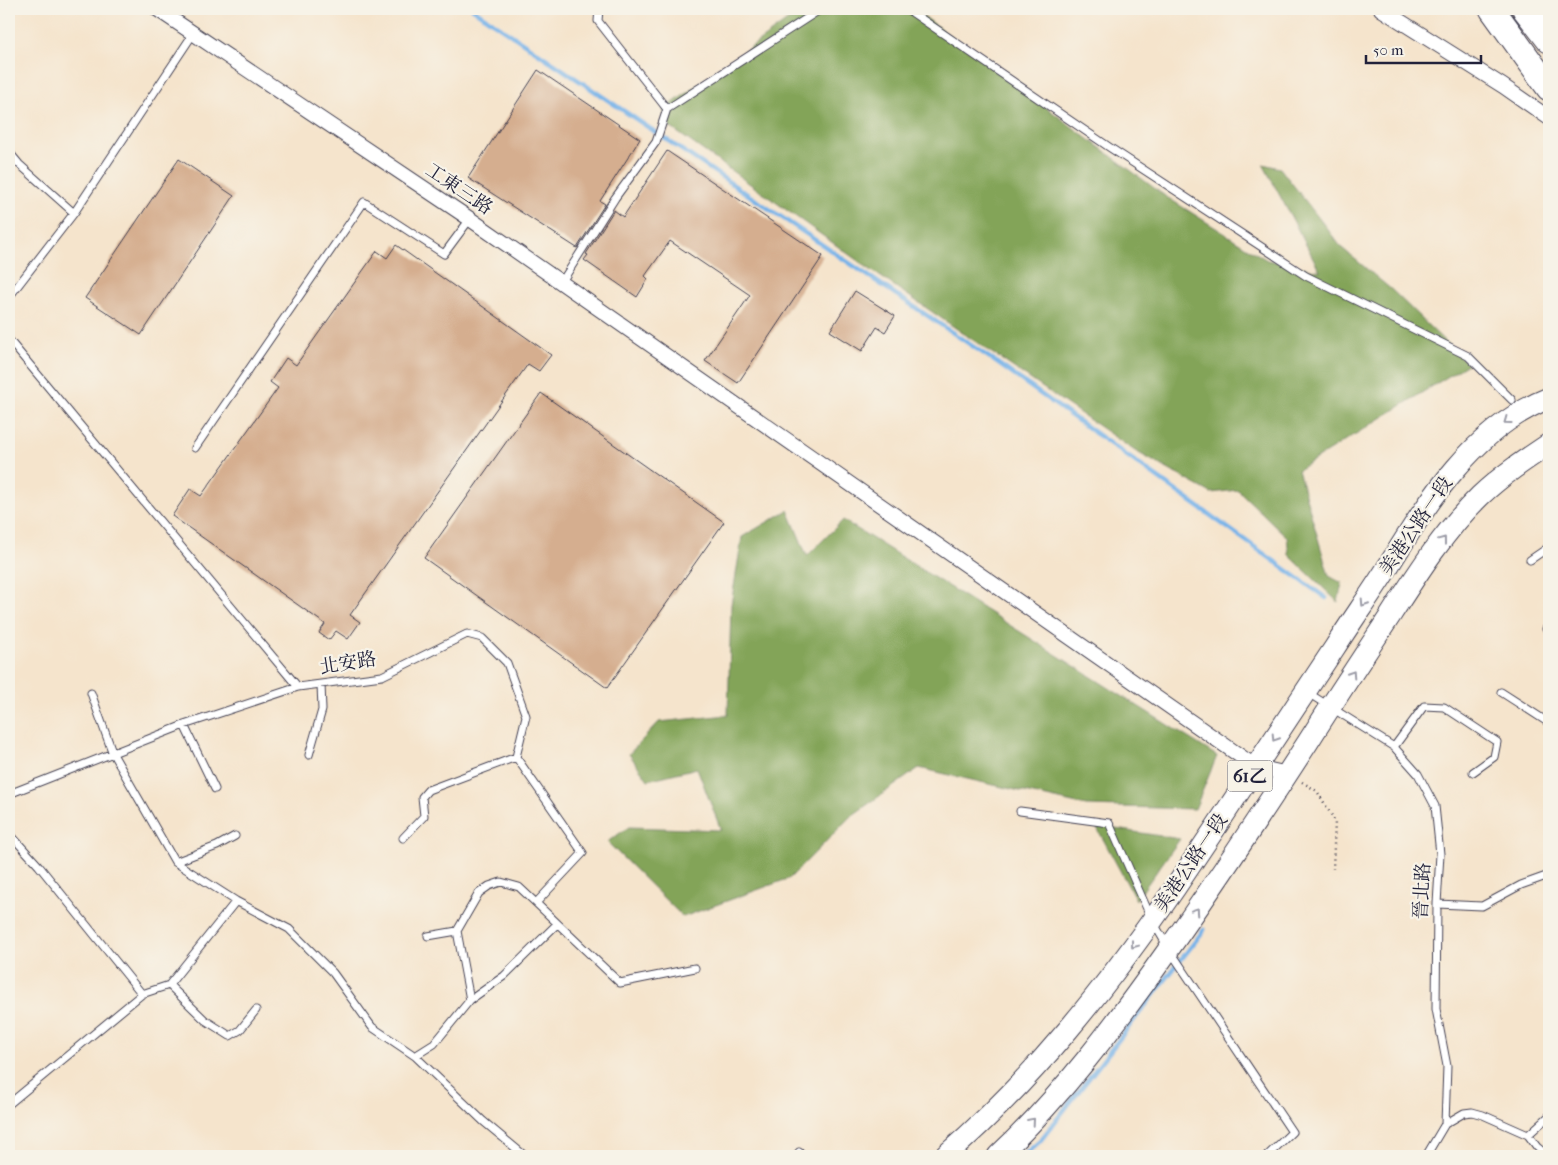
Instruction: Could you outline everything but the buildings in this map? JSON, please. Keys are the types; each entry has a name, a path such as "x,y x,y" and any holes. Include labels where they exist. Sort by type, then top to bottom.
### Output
{"highway":[{"path":"1492,9 1549,88"},
{"path":"1525,9 1549,40"}],"main road":[{"name":"美港公路一段","path":"945,1156 972,1134 1036,1068 1092,1001 1152,920 1256,767 1416,521 1458,465 1487,436 1518,413 1549,398"},
{"name":"美港公路一段","path":"998,1156 1019,1136 1082,1065 1127,1008 1288,774 1330,707 1445,536 1480,496 1513,468 1549,444"}],"street":[{"name":"工東三路","path":"157,9 470,219 1256,767"},
{"path":"1381,9 1503,86 1549,118"},
{"path":"1256,767 1288,774"}],"lane":[{"path":"599,9 598,21 667,109"},
{"path":"561,283 615,198 656,142 667,109 821,9"},
{"path":"907,9 1109,147 1306,276 1468,356 1512,400"},
{"path":"9,297 74,212 193,34"},
{"path":"9,152 19,164 74,212"},
{"path":"195,448 364,202 444,254 470,219"},
{"path":"9,340 298,687"},
{"path":"1530,560 1549,547"},
{"name":"北安路","path":"9,794 184,725 298,687 382,676 467,634 482,638 507,663 526,716 516,757"},
{"path":"310,755 322,710 321,684"},
{"name":"晉北路","path":"1305,692 1394,747 1418,774 1435,806 1440,854 1437,904 1436,1009 1447,1066 1445,1124 1426,1156"},
{"path":"1502,692 1546,721 1549,721"},
{"path":"91,693 113,754 174,862 236,901 289,928 333,972 372,1027 415,1056 483,1121 525,1156"},
{"path":"1394,747 1424,706 1444,707 1497,742 1494,757 1473,772"},
{"path":"184,725 215,789"},
{"path":"403,838 424,816 422,797 428,790 516,757 583,853 536,903"},
{"path":"1020,810 1109,823 1152,920 1292,1132 1267,1156"},
{"path":"9,833 39,866 142,994"},
{"path":"174,862 217,846 235,836"},
{"path":"1437,904 1482,906 1521,885 1549,875"},
{"path":"470,1000 458,932 479,893 501,882 519,887 620,983 695,968"},
{"path":"9,1104 142,994 169,985 236,901"},
{"path":"415,1056 434,1044 470,1000 504,976 557,924"},
{"path":"428,936 458,932"},
{"path":"169,985 205,1020 230,1036 240,1030 256,1010"},
{"path":"1445,1124 1464,1113 1472,1112 1483,1115 1528,1135 1548,1156"},
{"path":"1528,1135 1549,1116"}],"path":[{"path":"1288,774 1317,791 1335,821 1333,870"}],"green space":[{"path":"804,9 914,9 1165,196 1267,260 1320,271 1263,164 1280,168 1342,248 1393,291 1468,364 1298,470 1329,576 1342,583 1338,602 1289,555 1287,537 1238,490 1211,493 1135,451 868,268 670,127 663,110"},
{"path":"788,510 807,556 843,520 1217,756 1195,809 1086,806 919,768 850,817 790,878 683,917 607,842 629,827 721,830 697,768 648,780 629,754 659,722 728,715 731,605 742,537"},
{"path":"1096,826 1180,839 1136,900"}],"waterway":[{"path":"473,9 990,358 1326,598"},
{"path":"1023,1156 1040,1141 1204,930"}]}
